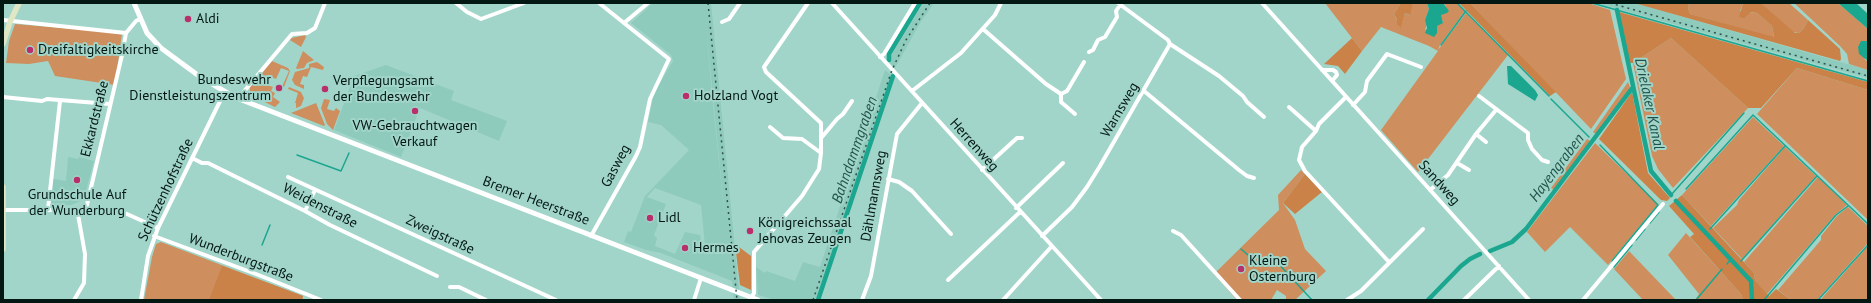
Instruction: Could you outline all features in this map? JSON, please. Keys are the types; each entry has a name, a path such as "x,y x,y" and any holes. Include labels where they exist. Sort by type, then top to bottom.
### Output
{"main road":[{"path":"3,44 10,22 19,3"},
{"path":"3,187 3,249"}],"street":[{"name":"Bremer Heerstraße","path":"134,3 146,34 161,48 224,93 701,278 751,299 758,300"},
{"path":"239,99 241,94 292,34 307,32 315,28 325,3"},
{"path":"456,3 467,12 481,18 524,3"},
{"path":"599,3 624,23 648,3"},
{"path":"722,22 729,19 740,3"},
{"path":"751,299 754,293 754,252 812,183 819,169 822,137 822,126 820,121 766,72 764,67 808,3"},
{"name":"Herrenweg","path":"832,3 1016,208 1101,300"},
{"path":"880,57 884,54 915,3"},
{"path":"912,91 961,53 995,15 1001,3"},
{"name":"Sandweg","path":"1262,3 1529,300"},
{"path":"1089,52 1093,50 1098,40 1105,37 1117,18 1116,11 1119,4 1168,40 1170,44 1219,76 1243,96 1247,102 1264,117"},
{"path":"3,20 10,22 126,33 136,21 140,19"},
{"name":"Gasweg","path":"591,236 640,147 650,99 669,59 624,23"},
{"path":"983,29 1046,84 1062,94"},
{"name":"Ekkardstraße","path":"86,209 126,33"},
{"name":"Warnsweg","path":"1042,236 1072,207 1087,187 1170,44"},
{"path":"1353,105 1365,92 1367,81 1387,54 1421,67"},
{"path":"1062,94 1067,91 1084,62"},
{"name":"Sandweg","path":"1322,70 1333,70 1336,72 1337,75 1332,81"},
{"path":"1144,91 1239,170 1247,176 1254,178"},
{"name":"Schützenhofstraße","path":"141,300 148,256 154,236 224,93"},
{"path":"1062,94 1062,102 1075,114"},
{"path":"1479,96 1528,133 1528,140 1532,149 1538,156 1548,162"},
{"path":"3,97 38,101 110,104"},
{"path":"1346,97 1318,124 1316,130 1303,145 1299,160 1302,168 1389,262"},
{"path":"48,209 60,101"},
{"path":"822,137 837,119 844,114 852,101"},
{"name":"Dählmannsweg","path":"862,300 872,276 897,134 922,103"},
{"path":"1289,108 1316,130"},
{"path":"1430,190 1448,175 1476,134 1496,110"},
{"path":"770,127 783,138 802,139 821,153"},
{"path":"1476,134 1486,142"},
{"path":"982,170 1016,138 1022,138"},
{"name":"Weidenstraße","path":"192,158 202,163 208,163 330,225 437,276"},
{"path":"1016,208 1063,163"},
{"path":"1457,163 1469,170"},
{"name":"Zweigstraße","path":"288,177 549,299 556,300"},
{"path":"888,179 899,182 912,191 951,234"},
{"path":"305,211 315,190"},
{"path":"1583,300 1663,204"},
{"path":"74,300 84,283 85,254 77,209"},
{"path":"4,210 86,209 119,211 158,228"},
{"path":"948,280 1020,212"},
{"path":"1347,300 1361,291 1423,229"},
{"path":"1173,231 1181,235 1240,300"},
{"name":"Wunderburgstraße","path":"154,236 321,300"},
{"path":"1003,300 1052,246"},
{"path":"1464,300 1499,266"},
{"path":"694,300 701,278"},
{"path":"450,287 458,287 486,300"}],"shaded area":[{"path":"653,3 711,3 740,300 734,300 732,281 661,253 646,250 624,242 628,231 631,232 645,196 689,150 661,125 648,122 654,93 673,61 671,55 631,23","holes":["706,26 727,238 712,95","655,188 701,205 705,246 702,246 700,235 685,232 675,254 655,246 657,238 654,235 666,204 647,197"]},
{"path":"923,3 934,3 920,23 895,68 888,61"},
{"path":"1325,3 1401,3 1394,14 1401,27 1405,13 1409,15 1413,3 1427,3 1429,9 1425,20 1427,24 1425,30 1443,22 1440,15 1444,13 1446,6 1443,3 1456,3 1465,11 1440,45 1438,50 1466,13 1508,55 1418,172 1381,130 1438,51 1381,27 1362,51"},
{"path":"1401,3 1413,3 1410,15 1405,13 1401,28 1397,24 1397,19 1394,14"},
{"path":"1427,3 1443,3 1449,11 1441,15 1443,23 1437,26 1437,33 1434,37 1425,33 1427,28 1425,20 1429,9"},
{"path":"1459,3 1470,3 1556,92 1550,96"},
{"path":"1470,3 1588,3 1610,10 1626,79 1591,129"},
{"path":"1597,3 1634,3 1868,70 1868,78"},
{"path":"1634,3 1689,3 1688,8 1690,14 1774,37 1772,26 1757,13 1751,12 1744,18 1739,17 1743,3 1761,3 1795,33 1799,33 1804,28 1808,20 1840,49 1841,59 1840,61"},
{"path":"1689,3 1743,3 1740,11 1757,13 1772,26 1774,38 1690,14 1688,8"},
{"path":"1761,3 1789,3 1808,20 1804,28 1799,33 1792,32"},
{"path":"1794,3 1838,3 1868,29 1868,41 1861,41 1865,60 1868,61 1868,70 1849,64 1847,54 1840,46"},
{"path":"1838,3 1856,3 1868,14 1868,29"},
{"path":"1619,12 1868,82 1868,90 1797,68 1761,108 1748,108 1671,38 1633,63 1629,63"},
{"path":"15,24 122,33 115,85 55,76 48,61 29,64 6,63 9,41"},
{"path":"305,35 306,37 301,47 290,40 292,38"},
{"path":"1352,38 1362,51 1345,74 1338,66 1324,64"},
{"path":"1671,38 1748,108 1673,188 1658,169 1652,156 1633,63"},
{"path":"1861,41 1868,41 1868,61 1859,54 1858,47"},
{"path":"303,51 314,60 307,63 304,68 297,69 296,68"},
{"path":"272,61 288,68 290,71 284,87 282,87 289,71 281,68 276,79 267,75 264,84 273,87 271,91 275,93 273,97 280,102 275,107 250,95 250,87"},
{"path":"317,62 324,67 323,70 311,67 307,77 303,76 300,84 304,85 304,89 295,85 292,80 295,72 309,68 309,64"},
{"path":"386,65 454,91 451,100 507,121 499,141 420,108 401,157 334,130 354,76"},
{"path":"1507,66 1511,66 1535,90 1538,95 1535,101 1508,84"},
{"path":"1797,68 1868,90 1868,220 1757,114"},
{"path":"885,70 894,77 820,298 824,300 775,300 758,295 756,267 765,273 766,271 795,281 803,262 820,267"},
{"path":"1628,82 1630,87 1628,92 1597,135 1593,132"},
{"path":"289,87 301,92 304,98 301,106 296,108 295,103 298,93 288,89"},
{"path":"1632,92 1648,173 1670,198 1667,201 1661,200 1599,139"},
{"path":"324,99 330,100 327,109 334,111 336,108 340,111 333,130 327,124 321,108"},
{"path":"316,103 325,125 324,126 291,113"},
{"path":"1753,117 1784,146 1711,226 1682,195"},
{"path":"1587,139 1592,142 1554,190 1551,188"},
{"path":"1595,143 1658,204 1608,265 1570,227 1545,252 1527,232"},
{"path":"1785,147 1816,176 1742,259 1713,228 1737,205 1739,200"},
{"name":"Grundschule Auf der Wunderburg","path":"68,157 78,159 79,157 94,161 86,191 79,202 71,205 52,205 53,179 66,181"},
{"path":"1301,170 1305,174 1283,203 1295,220 1305,249 1326,271 1295,300 1286,300 1286,296 1277,290 1271,300 1237,300 1214,274 1279,210 1278,195"},
{"path":"1305,174 1322,192 1295,214 1283,203"},
{"path":"1818,177 1847,205 1835,215 1767,294 1755,280 1754,273 1744,262"},
{"path":"1682,195 1754,273 1755,280 1769,296 1776,289 1791,300 1743,300 1741,294 1690,237 1694,234 1669,206"},
{"path":"1848,207 1868,226 1868,243 1817,300 1791,300 1778,290 1821,240 1821,236 1837,216"},
{"path":"1686,233 1741,294 1743,300 1695,300 1699,294 1668,255"},
{"path":"161,242 303,296 302,300 144,300 152,257 156,244"},
{"path":"735,244 751,256 751,290 740,285"},
{"path":"1868,246 1868,299 1821,300 1822,298"},
{"path":"1629,251 1676,300 1643,300 1614,269"},
{"path":"222,266 303,296 302,300 209,300"}],"waterway":[{"name":"Bahndammgraben","path":"889,60 889,54 920,3"},
{"path":"1457,3 1549,96"},
{"path":"1592,3 1868,81"},
{"name":"Drielaker Kanal","path":"1617,10 1651,171 1671,195"},
{"path":"1441,45 1466,11"},
{"name":"Bahndammgraben","path":"818,300 893,76"},
{"name":"Hayengraben","path":"1490,251 1512,242 1526,229 1633,87"},
{"path":"1551,99 1589,137"},
{"path":"1671,195 1744,113"},
{"path":"1686,189 1753,115 1868,224"},
{"path":"1600,145 1658,205 1612,261"},
{"path":"1710,229 1785,146"},
{"path":"297,155 341,171 349,153"},
{"path":"1741,261 1817,176"},
{"name":"Drielaker Kanal","path":"1676,201 1751,281 1752,300"},
{"path":"1764,300 1836,215 1848,206"},
{"path":"1650,223 1659,212"},
{"path":"262,245 270,225"},
{"path":"1636,240 1645,229"},
{"path":"1614,267 1632,245"},
{"path":"1818,300 1868,245"},
{"path":"1241,249 1255,261"},
{"name":"Hayengraben","path":"1428,300 1461,266 1480,254"},
{"path":"1259,263 1261,265 1271,255"},
{"name":"Drielaker Kanal","path":"1727,264 1731,259"},
{"path":"1275,260 1312,300"},
{"path":"1696,300 1722,269"}],"railway":[{"path":"708,3 737,300"},
{"path":"813,300 892,70 906,40 930,3"},
{"path":"1610,3 1868,76"}],"place":[{"name":"Aldi","path":"188,19"},
{"name":"Dreifaltigkeitskirche","path":"30,50"},
{"name":"Bundeswehr Dienstleistungszentrum","path":"279,88"},
{"name":"Verpflegungsamt der Bundeswehr","path":"325,89"},
{"name":"Holzland Vogt","path":"686,96"},
{"name":"VW-Gebrauchtwagen Verkauf","path":"415,111"},
{"name":"Grundschule Auf der Wunderburg","path":"77,180"},
{"name":"Lidl","path":"650,218"},
{"name":"Königreichssaal Jehovas Zeugen","path":"750,231"},
{"name":"Hermes","path":"685,248"},
{"name":"Kleine Osternburg","path":"1241,269"}]}
